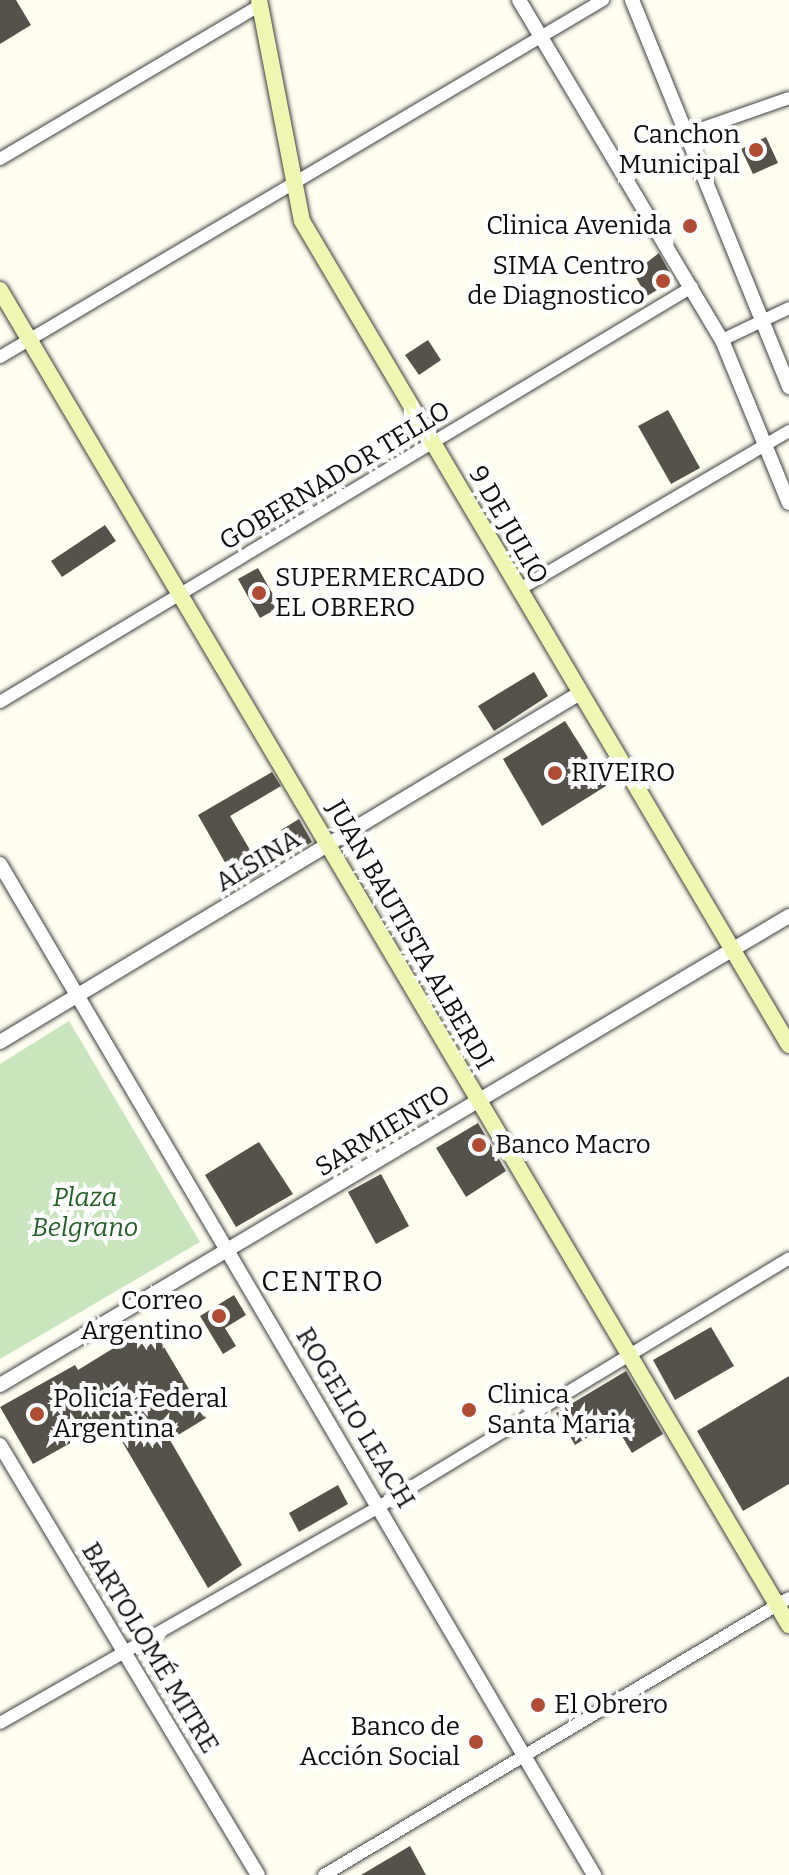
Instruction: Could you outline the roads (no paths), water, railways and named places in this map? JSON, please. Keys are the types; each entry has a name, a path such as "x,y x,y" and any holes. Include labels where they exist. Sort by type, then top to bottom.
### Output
{"main road":[{"name":"9 DE JULIO","path":"259,3 302,221 789,1045"},
{"name":"JUAN BAUTISTA ALBERDI","path":"0,290 330,846 627,1356 783,1602 789,1625"}],"street":[{"path":"519,0 722,340 767,441 789,503"},
{"path":"0,357 539,34 603,0"},
{"path":"632,0 765,318 789,387"},
{"path":"0,159 259,3"},
{"path":"689,133 789,98"},
{"name":"GOBERNADOR TELLO","path":"0,702 692,287"},
{"path":"722,340 789,308"},
{"path":"518,590 767,441 789,431"},
{"name":"ALSINA","path":"0,1042 580,693"},
{"name":"ROGELIO LEACH","path":"0,864 528,1757 594,1875"},
{"name":"SARMIENTO","path":"0,1385 789,916"},
{"path":"0,1723 380,1506 789,1258"},
{"name":"BARTOLOMÉ MITRE","path":"0,1445 258,1875"},
{"path":"324,1875 528,1757 783,1602"}],"place":[{"name":"Canchon Municipal","path":"756,150"},
{"name":"Clinica Avenida","path":"690,226"},
{"name":"SIMA Centro de Diagnostico","path":"663,281"},
{"name":"SUPERMERCADO EL OBRERO","path":"259,593"},
{"name":"RIVEIRO","path":"555,773"},
{"name":"Banco Macro","path":"479,1145"},
{"name":"Correo Argentino","path":"219,1316"},
{"name":"Clinica Santa Maria","path":"469,1410"},
{"name":"Policía Federal Argentina","path":"37,1414"},
{"name":"El Obrero","path":"538,1705"},
{"name":"Banco de Acción Social","path":"476,1742"}],"district":[{"name":"CENTRO","path":"323,1282"}],"park label":[{"name":"Plaza Belgrano","path":"85,1213"}]}
